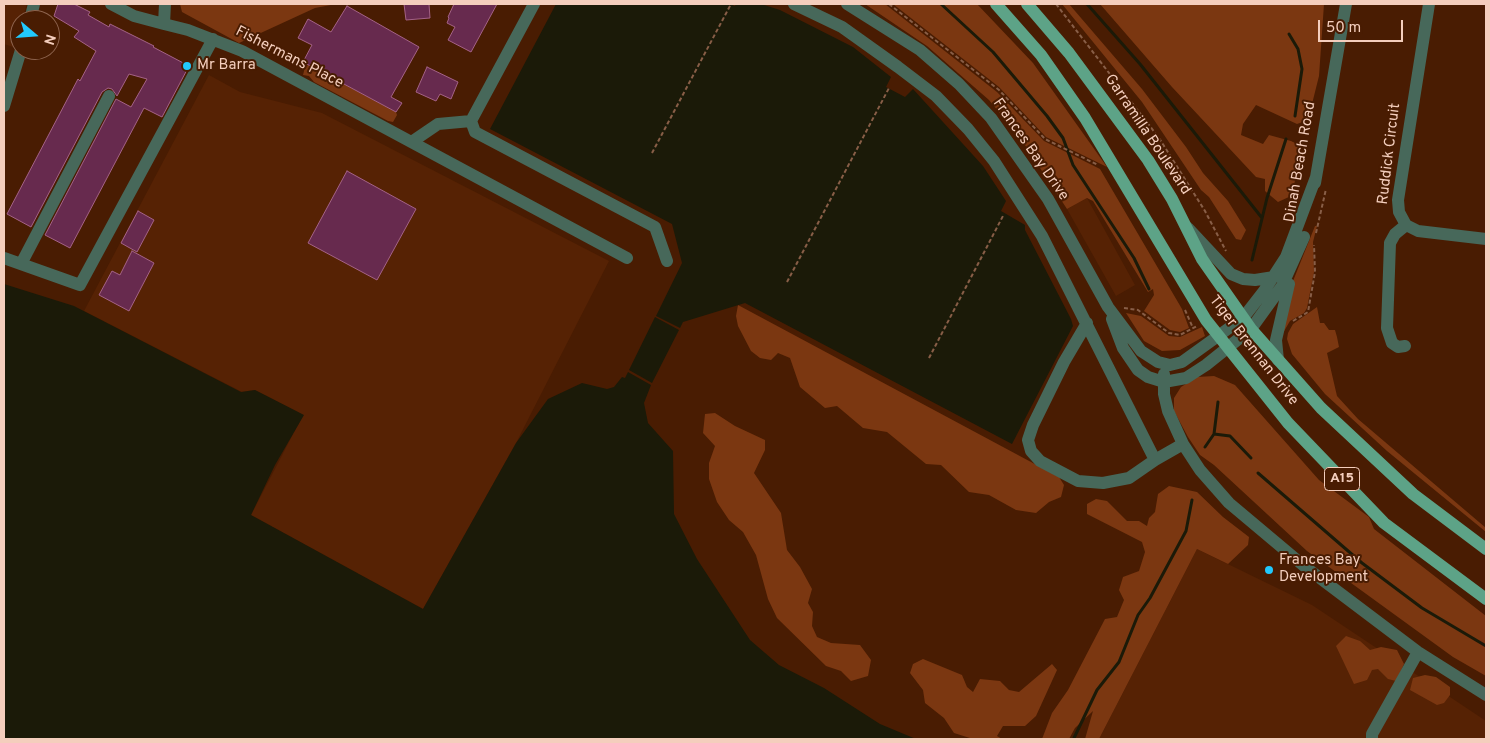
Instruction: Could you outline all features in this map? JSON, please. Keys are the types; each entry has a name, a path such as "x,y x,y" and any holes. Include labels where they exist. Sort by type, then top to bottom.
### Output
{"main road":[{"name":"Tiger Brennan Drive","path":"996,4 1041,55 1084,118 1206,320 1288,423 1384,523 1486,599"},
{"name":"Garramilla Boulevard","path":"1027,4 1069,53 1121,121 1153,168 1188,228 1202,259 1243,318"},
{"name":"Tiger Brennan Drive","path":"1243,318 1321,408 1413,494 1486,549"}],"street":[{"name":"Fishermans Place","path":"111,4 134,16 213,39 272,66 627,258"},
{"path":"164,24 165,4"},
{"path":"534,4 471,121 475,132 655,227 667,261"},
{"path":"794,4 842,27 936,96 994,161 1042,236 1155,460"},
{"name":"Frances Bay Drive","path":"847,4 886,26 920,50 959,84 991,118 1048,199 1108,307 1130,362 1142,374 1164,382"},
{"name":"Dinah Beach Road","path":"1164,382 1178,380 1191,375 1228,348 1251,329 1279,292 1299,250 1322,180 1346,4"},
{"name":"Ruddick Circuit","path":"1406,226 1399,212 1398,200 1429,4"},
{"path":"4,258 80,285 213,39"},
{"path":"4,106 18,60"},
{"path":"21,264 108,96"},
{"path":"413,141 438,124 471,121"},
{"path":"1322,180 1293,243 1274,277 1243,318 1182,362 1164,364 1164,382 1168,411 1183,444 1214,487 1257,528 1418,652 1486,696"},
{"path":"1405,346 1398,347 1392,343 1387,328 1390,243 1395,234 1406,226 1426,233 1486,239"},
{"path":"1188,228 1231,274 1243,279 1255,280 1274,277"},
{"path":"1278,360 1276,340 1279,318 1299,250"},
{"name":"Frances Bay Drive","path":"1108,307 1141,351 1152,359 1164,364"},
{"path":"1087,323 1064,362 1033,425 1028,440 1031,451 1040,461 1078,481 1104,482 1129,478 1183,444"},
{"path":"1372,739 1372,734 1418,652"}],"path":[{"path":"652,154 731,4"},
{"path":"889,4 999,90 1045,139 1101,167"},
{"path":"1056,4 1159,138 1205,211 1230,257"},
{"path":"787,282 889,88"},
{"path":"1316,234 1322,180"},
{"path":"929,358 1004,214"},
{"path":"1292,322 1308,312 1316,272 1314,242"},
{"path":"1108,307 1138,310 1169,333 1180,335 1193,328 1184,308"}],"shaded area":[{"path":"4,4 27,4 25,10 10,10 10,46 4,44"},
{"path":"180,4 336,4 315,8 239,43 182,12"},
{"path":"556,4 730,4 735,6 736,4 761,4 780,10 853,47 891,77 886,87 905,97 913,89 983,166 1006,201 1001,211 1025,225 1025,230 1073,326 1012,444 745,303 683,322 680,328 656,316 682,263 672,224 490,129"},
{"path":"865,4 885,4 997,92 1044,141 1100,169 1182,309 1189,328 1180,332 1170,330 1144,311 1154,295 1153,289 1148,292 1093,201 1087,198 1067,209 1021,139 989,100 927,46"},
{"path":"893,4 977,4 1033,63 1107,167 1046,137 999,87"},
{"path":"1062,4 1069,4 1142,89 1186,147 1203,173 1228,201 1246,230 1241,240 1236,239 1142,102"},
{"path":"1100,4 1324,4 1319,76 1308,120 1297,124 1256,105 1243,124 1241,135 1263,144 1269,135 1301,146 1302,154 1291,196 1278,202 1265,191 1265,179 1256,177 1172,87"},
{"path":"308,65 396,112 397,115 393,122 314,82 309,76 303,75 305,67"},
{"path":"209,75 240,92 322,113 609,261 516,443 423,609 251,515 303,415 255,390 242,392 84,311"},
{"path":"1087,198 1135,285 1116,296 1067,209"},
{"path":"1315,226 1317,226 1313,242 1314,272 1307,308 1304,313 1290,321 1283,333 1293,281"},
{"path":"4,284 74,306 241,392 255,390 304,415 275,465 251,515 423,609 516,443 548,399 582,383 607,389 614,387 622,377 625,378 628,372 651,385 644,403 648,423 673,451 674,514 697,559 750,640 779,665 824,688 880,724 916,739 4,739"},
{"path":"738,305 1059,477 1064,485 1061,497 1049,502 1036,513 1016,510 989,495 969,492 941,465 926,464 887,432 863,428 837,406 825,408 800,387 790,358 778,353 771,360 760,358 751,351 738,326 736,316"},
{"path":"1317,307 1320,323 1324,323 1329,330 1335,330 1337,337 1339,347 1327,353 1337,396 1358,419 1486,528 1486,532 1387,451 1325,394 1292,354 1287,339 1288,333 1293,324"},
{"path":"1126,313 1141,316 1169,336 1180,337 1202,327 1205,336 1180,350 1162,351 1144,341"},
{"path":"655,317 679,330 652,383 629,370"},
{"path":"1214,376 1235,385 1319,480 1369,517 1374,529 1486,616 1486,676 1453,657 1307,551 1214,465 1200,455 1174,411 1174,398 1181,387 1197,377"},
{"path":"715,413 735,426 765,440 765,450 754,473 781,513 787,550 800,567 812,589 808,603 813,612 812,626 817,637 831,643 860,645 871,660 868,676 851,681 841,671 826,666 777,618 768,599 756,555 743,532 729,520 717,502 709,479 709,463 715,446 703,433 705,414"},
{"path":"1169,486 1197,492 1223,517 1249,537 1248,545 1228,564 1197,549 1099,739 1085,739 1093,711 1075,728 1069,739 1042,739 1052,713 1068,690 1105,619 1117,617 1124,600 1119,590 1123,577 1139,571 1145,552 1142,542 1087,514 1087,504 1096,499 1107,501 1127,521 1139,521 1147,526 1149,518 1155,512 1158,494"},
{"path":"1197,549 1312,605 1486,721 1486,739 1099,739"},
{"path":"1346,636 1360,641 1370,650 1381,647 1397,650 1404,664 1396,681 1388,679 1378,669 1372,670 1367,680 1354,684 1336,646"},
{"path":"923,659 962,675 967,687 973,692 980,679 1000,681 1009,690 1019,692 1052,664 1057,670 1036,716 1025,726 1003,726 997,736 1002,739 973,739 954,733 944,718 925,703 923,690 910,673 913,664"},
{"path":"1425,675 1436,677 1450,687 1450,695 1444,703 1437,705 1410,690 1413,678"}],"building":[{"path":"58,4 74,4 90,12 88,15 109,27 110,24 189,66 162,117 144,108 70,248 45,235 116,99 131,107 147,79 129,74 117,96 112,89 108,88 102,92 31,227 7,214 78,79 80,81 96,51 74,37 79,31 60,20 60,10 56,10"},
{"path":"404,4 429,4 430,18 406,20"},
{"path":"454,4 497,4 471,52 448,40 455,27 447,23"},
{"path":"347,6 419,47 391,97 402,103 396,112 303,62 312,45 298,38 308,19 331,32"},
{"path":"427,67 458,82 451,99 440,94 436,101 416,92"},
{"path":"347,171 416,209 377,280 308,243"},
{"path":"138,211 154,220 137,252 121,243"},
{"path":"132,251 154,263 129,311 99,295 112,271 120,275"}],"waterway":[{"path":"941,4 993,52 1047,116 1063,138 1073,165 1134,258 1149,289"},
{"path":"1087,4 1140,64 1262,218"},
{"path":"1289,34 1298,49 1302,69 1295,116"},
{"path":"1252,260 1267,198 1286,139"},
{"path":"1205,447 1214,434 1218,402"},
{"path":"1214,434 1230,436 1251,458"},
{"path":"1258,473 1362,563 1422,608 1486,646"},
{"path":"1074,738 1097,690 1119,662 1138,615 1150,598 1186,531 1192,500"}],"place":[{"name":"Mr Barra","path":"187,66"},
{"name":"Frances Bay Development","path":"1269,570"}]}
